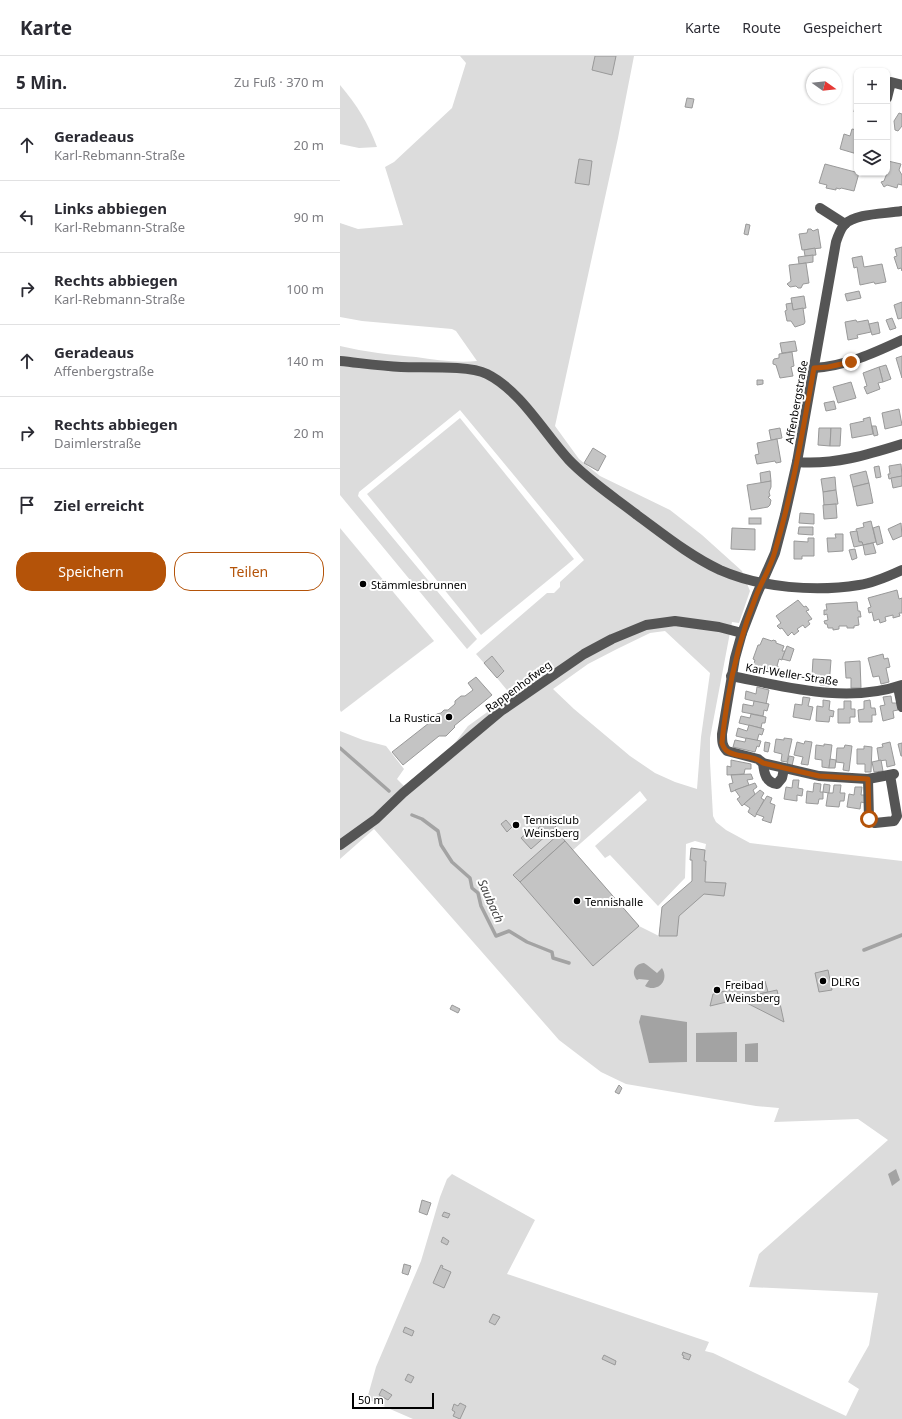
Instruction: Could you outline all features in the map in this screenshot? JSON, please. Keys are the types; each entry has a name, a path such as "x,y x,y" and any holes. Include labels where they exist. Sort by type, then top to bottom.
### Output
{"street":[{"path":"890,86 891,82 902,85"},
{"path":"820,208 845,224 865,216 902,211"},
{"name":"Affenbergstraße","path":"845,224 840,231 836,242 797,462 785,515 775,553 742,632 731,676 722,743 724,748 730,752 758,759 763,763 819,776 868,779 892,774 897,816 894,821 875,823 869,819 868,779"},
{"path":"814,368 828,367 851,362 902,340"},
{"path":"340,361 399,367 473,370 487,374 506,387 523,404 570,461 589,478 655,528 708,564 722,570 762,583 789,587 825,588 861,585 902,570"},
{"path":"797,462 832,462 858,457 902,444"},
{"name":"Rappenhofweg","path":"340,845 376,819 403,793 501,711 584,654 612,639 646,625 675,620 742,632"},
{"name":"Karl-Weller-Straße","path":"731,676 821,692 869,693 900,686 902,707"},
{"path":"763,763 765,776 774,784 778,784 784,768"}],"shaded area":[{"path":"460,56 634,56 618,138 555,426 579,459 600,476 670,510 702,535 742,571 750,591 739,623 732,622 710,738 713,816 716,822 726,830 750,843 902,861 902,1419 413,1419 367,1399 376,1367 421,1261 440,1197 447,1179 452,1174 535,1220 507,1274 709,1342 705,1351 713,1353 846,1416 859,1389 848,1382 869,1345 878,1293 749,1287 759,1254 888,1140 858,1119 774,1122 779,1108 756,1106 626,1084 601,1072 559,1040 374,829 340,859 340,731 363,740 386,746 404,769 397,779 404,786 454,744 468,726 511,695 497,678 504,670 492,656 484,663 476,654 547,593 554,593 560,587 560,582 584,560 460,410 359,492 358,496 477,639 467,649 340,495 340,346 378,353 439,360 462,362 477,361 456,331 452,329 362,321 340,317 340,223 358,229 403,225 385,167 394,162 452,108 466,63","holes":["665,631 710,673 701,737 697,789 675,782 655,773 630,756 574,709 553,689 588,664 650,633","640,791 647,800 595,846 605,858 610,855 658,906 685,878 686,844 695,841 706,844 705,850 691,848 690,860 692,861 692,881 662,907 659,936 639,926 573,850"]},
{"path":"340,85 362,114 377,147 359,148 340,144"},
{"path":"460,418 574,559 481,635 367,494"},
{"name":"Stämmlesbrunnen","path":"340,528 434,641 341,712 340,710"},
{"path":"644,963 657,973 662,968 664,977 663,981 658,987 650,988 645,986 649,980 637,980 635,977 634,969 638,965"},
{"path":"641,1015 687,1022 687,1062 649,1063 639,1022"},
{"path":"737,1032 737,1062 696,1062 696,1033"},
{"path":"758,1043 758,1062 745,1062 745,1044"},
{"path":"896,1169 900,1180 892,1186 888,1174"}],"building":[{"path":"595,56 616,56 612,75 592,70"},
{"path":"687,98 694,99 692,108 685,107"},
{"path":"899,113 902,114 902,126 898,131 895,130 894,121"},
{"path":"852,129 854,129 854,153 840,149 844,134 850,136"},
{"path":"579,159 592,161 589,185 575,183"},
{"path":"890,161 901,164 899,170 902,175 902,185 898,184 897,188 887,185 884,187 881,182 884,181 886,176 890,176"},
{"path":"825,164 854,172 854,176 858,176 854,191 841,188 836,188 836,190 826,188 827,185 819,183"},
{"path":"746,224 750,225 748,235 744,234"},
{"path":"808,229 813,231 818,229 821,248 802,250 799,234 807,233"},
{"path":"902,247 902,271 901,268 898,269 894,257 897,256 895,249"},
{"path":"815,248 816,255 805,256 804,250"},
{"path":"813,255 813,262 799,264 798,257"},
{"path":"862,256 864,267 882,264 886,282 875,284 874,282 860,285 857,267 854,268 852,258"},
{"path":"806,263 809,283 803,284 801,288 796,286 790,287 787,284 791,281 789,265"},
{"path":"859,291 861,298 847,301 845,294"},
{"path":"804,296 806,308 793,310 791,298"},
{"path":"902,302 902,318 898,319 894,305"},
{"path":"792,303 793,310 803,308 805,322 804,324 795,327 791,321 787,321 785,311 787,310 786,304"},
{"path":"892,318 896,328 890,330 886,320"},
{"path":"856,320 857,322 868,320 871,332 857,335 858,338 848,340 845,322"},
{"path":"878,322 880,333 872,335 869,324"},
{"path":"795,341 797,351 782,353 780,343"},
{"path":"792,352 794,366 791,367 793,376 780,378 776,365 773,364 773,361 774,359 779,358 779,354"},
{"path":"902,356 902,378 896,358"},
{"path":"886,365 891,379 883,382 879,367"},
{"path":"879,367 883,382 878,383 880,389 867,394 864,387 867,386 863,373"},
{"path":"757,380 763,380 763,384 757,385"},
{"path":"851,382 856,398 838,403 833,387"},
{"path":"834,401 836,409 826,411 824,403"},
{"path":"899,409 902,425 885,429 882,413"},
{"path":"870,417 873,434 852,438 850,424 864,421 863,419"},
{"path":"872,426 876,426 878,435 874,436"},
{"path":"780,428 782,438 771,440 769,430"},
{"path":"819,428 831,428 830,446 818,445"},
{"path":"831,428 841,428 840,446 830,446"},
{"path":"777,439 781,462 776,463 775,461 757,464 755,455 759,454 757,443"},
{"path":"593,448 606,456 598,471 584,463"},
{"path":"901,464 902,476 889,479 889,466"},
{"path":"879,466 881,477 876,478 874,467"},
{"path":"770,471 771,481 761,483 760,473"},
{"path":"866,471 869,483 853,487 850,475"},
{"path":"902,476 902,486 893,488 891,478"},
{"path":"835,477 836,490 823,492 821,479"},
{"path":"771,481 769,492 770,496 768,497 771,500 770,505 768,507 751,510 747,485"},
{"path":"869,483 873,503 857,506 853,487"},
{"path":"836,490 838,504 824,505 823,492"},
{"path":"836,504 837,518 824,519 823,505"},
{"path":"800,513 814,514 814,524 799,523"},
{"path":"749,518 761,518 761,524 749,524"},
{"path":"871,521 876,542 863,545 862,542 859,542 856,529 864,527 863,523"},
{"path":"901,523 902,536 893,540 888,529"},
{"path":"879,526 883,543 877,545 873,528"},
{"path":"799,527 813,527 813,535 798,534"},
{"path":"732,528 755,529 755,550 731,549"},
{"path":"857,531 859,542 862,542 863,545 854,547 850,532"},
{"path":"835,534 843,534 843,551 828,552 827,538 836,538"},
{"path":"808,538 814,538 814,556 802,556 802,559 794,559 794,541 808,542"},
{"path":"873,543 876,553 865,555 863,545"},
{"path":"855,549 857,558 852,560 849,550"},
{"path":"897,590 899,599 902,598 902,613 899,613 900,616 893,618 893,615 885,617 886,621 880,623 879,619 874,621 872,612 869,613 868,608 871,607 868,598"},
{"path":"798,600 809,610 806,611 812,619 808,621 810,624 805,628 803,625 797,629 799,631 794,635 792,632 788,636 782,628 780,629 777,626 781,623 776,616"},
{"path":"857,602 858,611 860,611 861,617 858,617 859,625 854,626 854,628 839,626 839,629 833,630 833,628 828,628 824,621 828,620 827,614 824,615 824,610 827,610 826,604"},
{"path":"763,638 776,641 776,643 784,646 782,651 785,651 782,660 779,659 777,666 779,667 778,671 775,670 774,674 765,671 764,674 760,672 761,670 753,667 755,660 753,659 758,645 760,645"},
{"path":"787,646 794,649 790,661 782,659"},
{"path":"883,654 884,659 888,658 890,667 886,668 889,682 881,684 879,676 873,677 868,658"},
{"path":"492,656 504,671 497,678 484,663"},
{"path":"813,659 831,660 829,686 820,685 820,677 812,676"},
{"path":"860,661 861,688 851,688 851,678 846,678 845,662"},
{"name":"La Rustica","path":"476,677 492,695 454,726 455,727 446,736 439,736 403,765 392,752 429,723 428,721 437,714 444,710 448,710 461,696 465,696 473,690 468,683"},
{"path":"757,687 769,690 766,704 745,699 746,691 756,694"},
{"path":"891,696 892,703 897,703 898,710 893,711 894,718 883,721 880,706 885,705 883,697"},
{"path":"803,697 810,698 808,706 813,707 810,720 793,717 795,704 802,705"},
{"path":"823,700 830,701 829,710 834,711 833,717 830,716 829,722 816,721 817,706 823,707"},
{"path":"870,700 871,708 875,708 876,715 872,715 872,722 859,722 858,710 864,709 864,701"},
{"path":"754,701 769,704 767,711 764,710 763,716 742,712 743,704 753,706"},
{"path":"844,701 851,701 851,709 855,709 855,717 850,717 850,723 838,723 838,709 844,709"},
{"path":"751,714 766,717 765,723 762,723 761,728 739,723 741,716 750,718"},
{"path":"749,725 764,729 762,735 759,734 757,741 736,736 738,728 747,731"},
{"path":"746,738 761,741 755,752 733,747 735,740 745,742"},
{"path":"784,738 792,739 787,762 781,761 782,754 774,752 776,739 784,740"},
{"path":"805,741 812,742 808,765 801,764 803,757 794,755 797,742 804,744"},
{"path":"765,742 770,743 768,752 764,751"},
{"path":"890,742 895,765 887,767 886,760 879,761 877,748 883,747 882,744"},
{"path":"902,743 902,756 901,756 898,744"},
{"path":"824,744 832,745 829,768 822,767 822,760 815,759 816,745 824,746"},
{"path":"845,745 852,746 849,771 843,770 844,763 836,762 837,748 844,748"},
{"path":"864,746 872,747 871,772 865,772 865,764 857,764 857,749 864,749"},
{"path":"789,756 794,757 792,766 787,765"},
{"path":"830,759 836,760 835,768 829,768"},
{"path":"731,760 751,764 751,769 745,769 744,774 727,775 727,766 731,767"},
{"path":"881,760 883,771 874,772 872,762"},
{"path":"751,774 753,779 747,780 749,785 731,792 729,784 733,783 731,775"},
{"path":"793,780 799,780 798,788 803,789 802,796 797,795 797,801 784,799 786,787 792,788"},
{"path":"755,783 757,787 753,790 755,794 742,806 737,799 740,797 735,790"},
{"path":"814,783 821,784 820,792 823,792 823,799 819,799 818,804 806,803 807,791 813,792"},
{"path":"824,784 830,785 829,793 823,792"},
{"path":"834,785 841,785 840,793 845,793 844,801 840,801 839,807 826,806 828,793 833,793"},
{"path":"855,787 862,787 861,795 866,795 865,803 861,802 860,809 847,807 849,794 854,795"},
{"path":"760,790 764,793 761,798 764,800 755,817 748,812 750,808 744,804"},
{"path":"767,796 772,798 770,803 775,805 771,823 762,820 764,817 756,814"},
{"path":"549,819 556,827 531,849 521,838 530,830 534,835 540,830 538,828"},
{"path":"506,820 512,827 507,832 501,824"},
{"path":"559,834 565,841 520,882 513,875"},
{"name":"Tennishalle","path":"565,841 639,926 593,966 520,882"},
{"path":"691,848 705,850 705,882 726,883 724,896 704,894 679,916 677,936 659,936 662,907 692,881 692,860 690,860"},
{"name":"DLRG","path":"828,970 832,990 819,992 815,973"},
{"path":"765,981 768,992 710,1006 713,994"},
{"path":"777,990 784,1022 739,999 768,992"},
{"path":"452,1005 460,1009 458,1013 450,1009"},
{"path":"619,1085 622,1088 619,1094 615,1092"},
{"path":"422,1200 431,1203 427,1215 419,1212"},
{"path":"444,1212 450,1214 448,1218 442,1216"},
{"path":"443,1237 449,1241 447,1245 441,1242"},
{"path":"404,1264 411,1266 408,1275 402,1273"},
{"path":"441,1265 443,1266 442,1268 451,1272 444,1288 433,1283"},
{"path":"493,1314 500,1317 495,1325 489,1322"},
{"path":"405,1327 414,1331 412,1336 403,1332"},
{"path":"683,1352 691,1355 689,1360 683,1358"},
{"path":"604,1355 616,1361 615,1365 602,1359"},
{"path":"408,1374 414,1377 411,1383 405,1380"},
{"path":"382,1389 392,1395 388,1400 379,1395"},
{"path":"460,1403 466,1406 460,1419 453,1416 455,1412 452,1410 454,1404 458,1406"}],"waterway":[{"name":"Saubach","path":"340,748 389,791"},
{"name":"Saubach","path":"412,815 422,819 438,831 441,845 452,862 470,878 472,888 478,893 481,906 496,936 509,931 527,942 552,952 553,958 569,963"},
{"name":"Saubach","path":"864,950 902,935"}],"place":[{"name":"Stämmlesbrunnen","path":"363,584"},
{"name":"La Rustica","path":"449,717"},
{"name":"Tennisclub Weinsberg","path":"516,825"},
{"name":"Tennishalle","path":"577,901"},
{"name":"DLRG","path":"823,981"},
{"name":"Freibad Weinsberg","path":"717,990"}],"route":[{"path":"851,362 828,367 814,368 797,462 775,553 742,632 735,658 722,734 722,743 727,751 758,759 763,763 799,773 819,776 868,779 869,819"}]}
